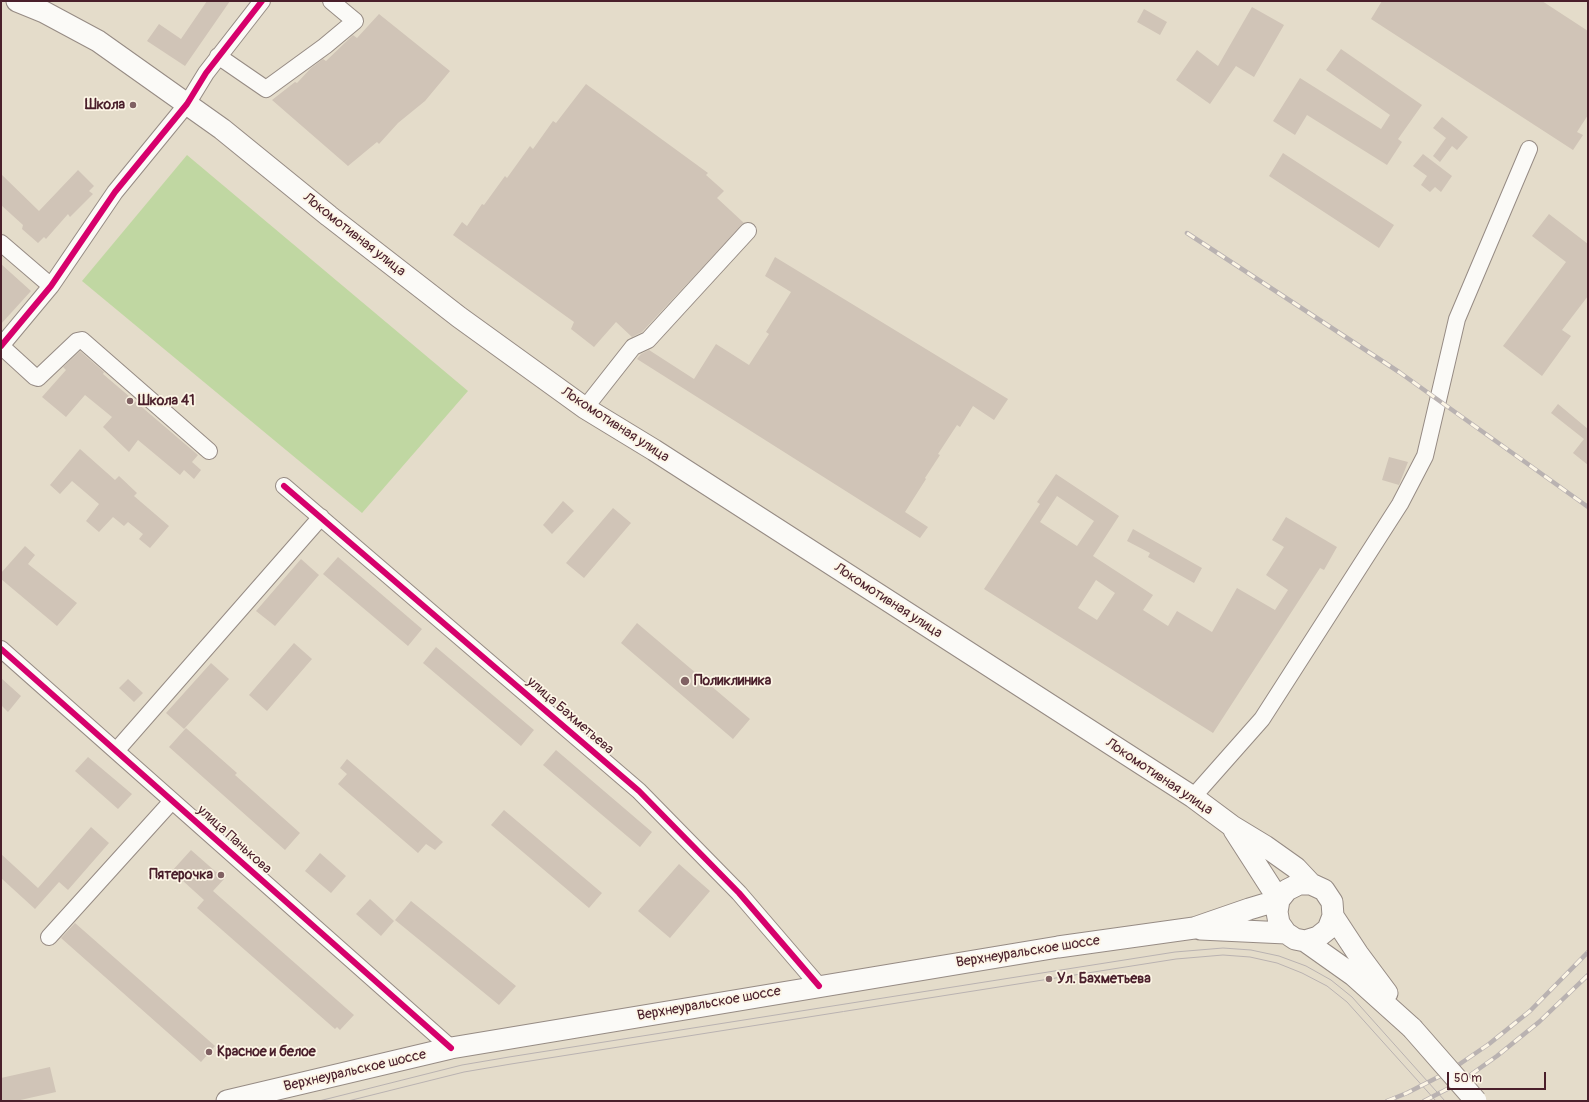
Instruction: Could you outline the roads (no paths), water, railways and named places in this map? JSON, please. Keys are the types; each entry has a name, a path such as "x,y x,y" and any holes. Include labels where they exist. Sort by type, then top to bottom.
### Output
{"main road":[{"name":"Локомотивная улица","path":"17,1 44,12 98,41 222,129 329,216 459,317 585,408 654,450 1193,797 1232,826 1265,846 1296,868 1311,884"},
{"path":"1232,826 1279,900"},
{"path":"1194,928 1296,937 1318,938 1328,929 1333,916 1332,902 1324,890 1311,884 1298,884 1287,890 1279,900 1277,912 1279,924 1296,937 1353,975 1412,1028"},
{"path":"1194,928 1279,900"},
{"path":"1333,916 1358,954 1412,1028 1476,1101"},
{"name":"Верхнеуральское шоссе","path":"227,1101 451,1048 1058,947 1194,928"}],"street":[{"path":"209,451 82,340 77,341 38,378 35,377 1,346 51,286 115,192 187,104 218,56 262,1"},
{"path":"218,56 266,89 325,46 355,21 332,1"},
{"path":"1193,797 1262,719 1400,504 1425,456 1457,319 1529,149"},
{"path":"585,408 633,347 648,340 748,231"},
{"path":"1,243 51,286"},
{"name":"улица Бахметьева","path":"284,486 639,791 739,893 818,986"},
{"path":"116,751 321,517"},
{"name":"улица Панькова","path":"1,649 451,1048"},
{"path":"49,937 172,801"}],"tram line":[{"path":"319,1101 462,1065 509,1057 1175,952 1223,948 1251,950 1279,956 1306,966 1331,980 1352,997 1445,1101"},
{"path":"348,1101 464,1072 511,1064 1176,959 1223,955 1250,957 1277,963 1302,973 1327,986 1347,1002 1436,1101"}],"railway":[{"path":"1187,233 1399,372 1588,507"},
{"path":"1387,1101 1407,1093 1448,1072 1489,1044 1530,1011 1588,952"},
{"path":"1424,1101 1459,1083 1497,1056 1539,1022 1588,975"}],"place":[{"name":"Школа","path":"133,105"},
{"name":"Школа 41","path":"130,401"},
{"name":"Поликлиника","path":"685,681"},
{"name":"Пятерочка","path":"221,875"},
{"name":"Ул. Бахметьева","path":"1049,979"},
{"name":"Красное и белое","path":"209,1052"}]}
